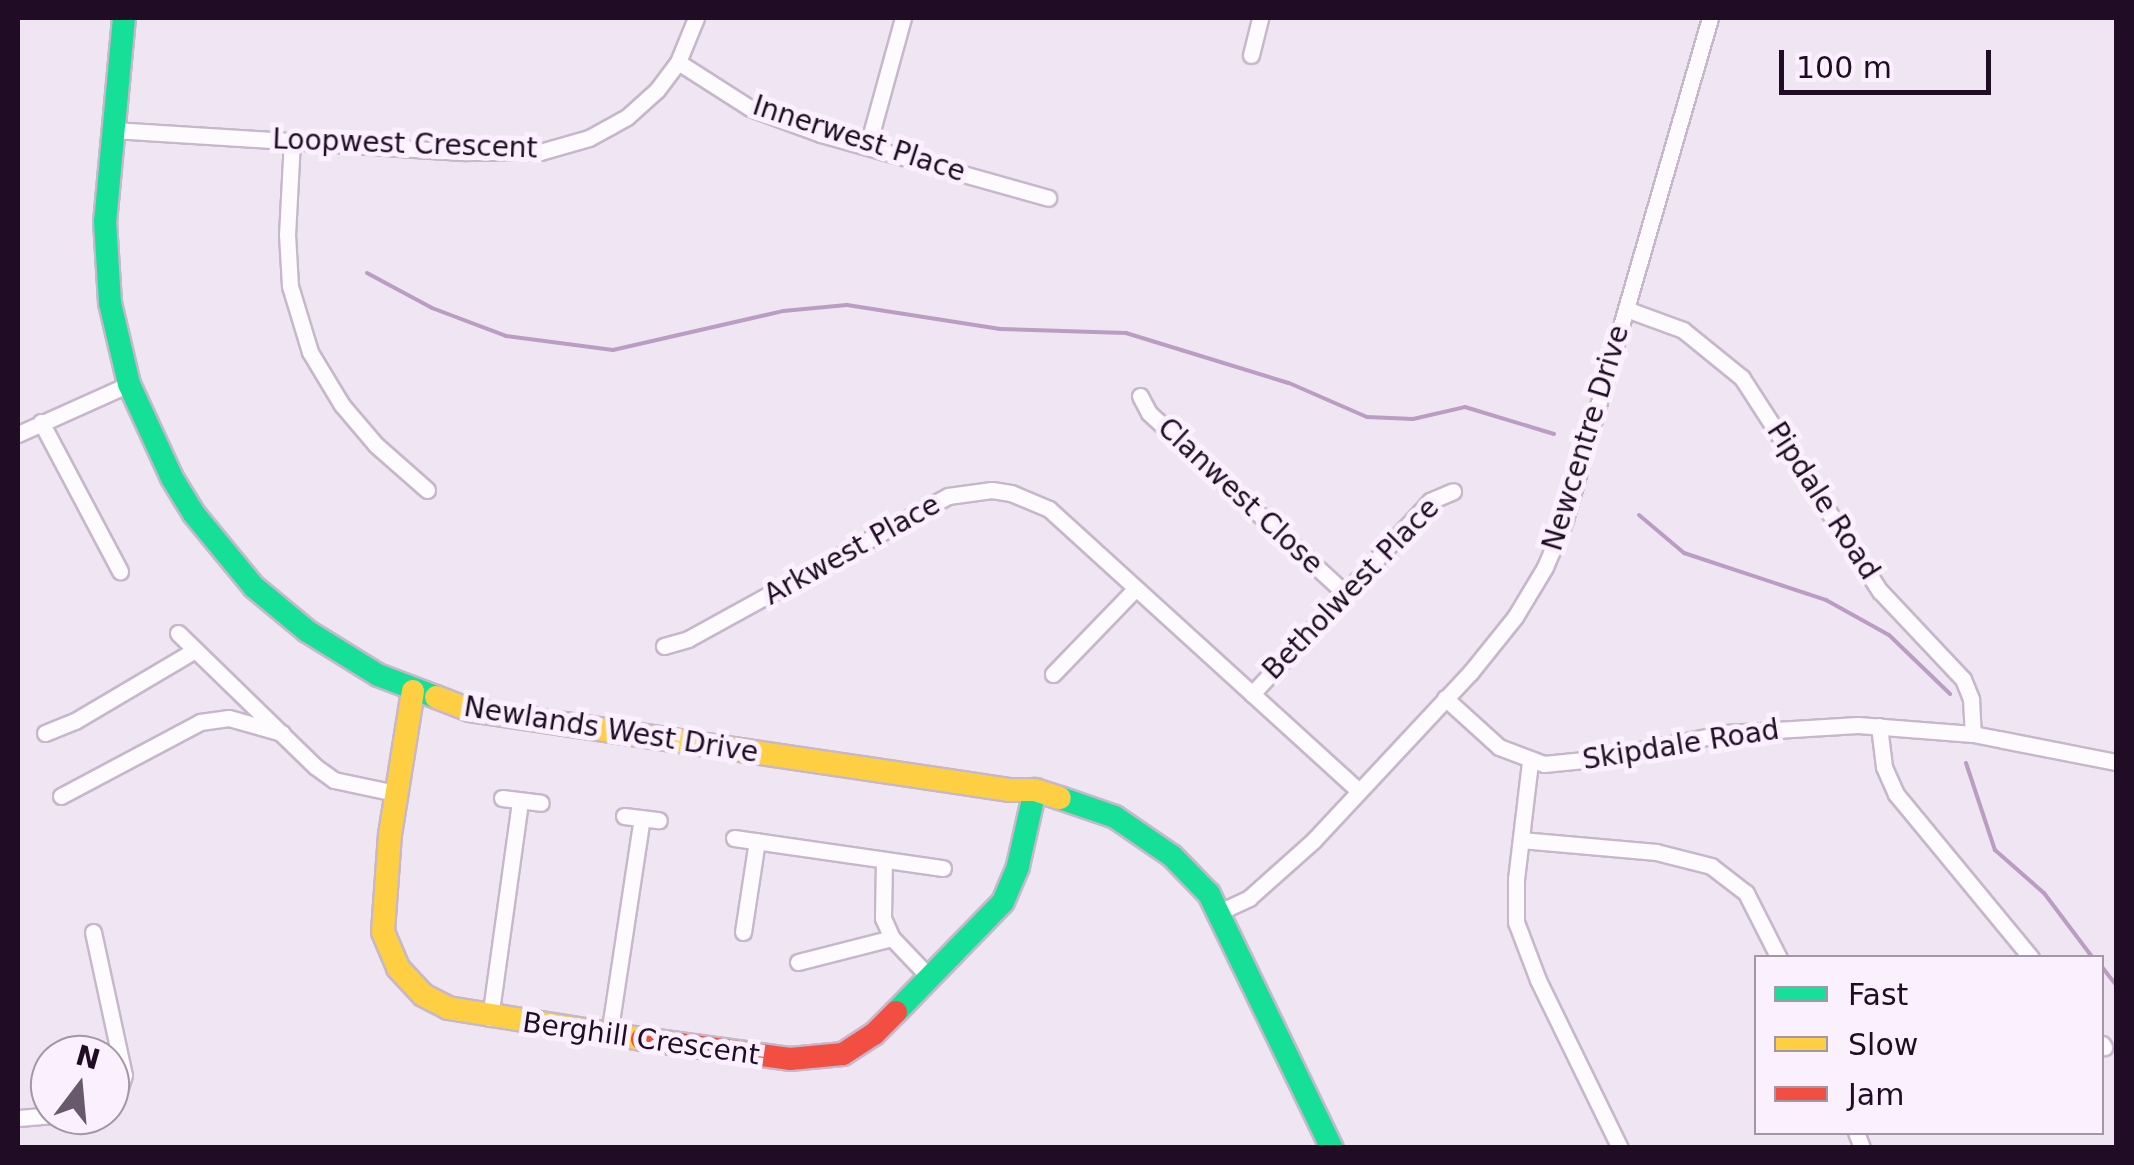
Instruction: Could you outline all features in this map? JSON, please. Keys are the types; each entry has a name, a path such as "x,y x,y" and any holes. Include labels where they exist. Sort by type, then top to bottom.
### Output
{"street":[{"name":"Newlands West Drive","path":"124,18 105,221 106,265 129,384 172,478 229,560 307,631 413,691 501,717 1010,790 1034,795 1112,830 1148,854 1215,914 1332,1148"},
{"name":"Loopwest Crescent","path":"112,130 514,154 566,147 627,116 657,90 678,62 696,18"},
{"path":"868,145 903,18"},
{"path":"1251,55 1260,18"},
{"name":"Newcentre Drive","path":"1215,914 1249,898 1276,877 1445,698 1515,616 1556,542 1710,18"},
{"name":"Innerwest Place","path":"678,62 750,108 1048,198"},
{"path":"292,140 286,234 290,286 310,352 342,405 427,490"},
{"name":"Pipdale Road","path":"1626,309 1683,330 1714,351 1742,378 1880,591 1963,679 1971,699 1972,734"},
{"path":"18,434 129,384"},
{"name":"Clanwest Close","path":"1140,396 1150,413 1346,593"},
{"path":"40,422 120,571"},
{"name":"Arkwest Place","path":"664,646 688,639 948,496 971,491 1011,493 1049,509 1359,791"},
{"name":"Betholwest Place","path":"1252,694 1430,502 1453,491"},
{"path":"1053,674 1134,589"},
{"path":"178,633 334,780 395,792"},
{"path":"45,733 74,721 195,650"},
{"name":"Berghill Crescent","path":"413,691 395,792 382,900 383,932 390,953 423,994 448,1008 490,1018 790,1059 844,1054 874,1034 931,980 1003,902 1018,866 1034,795"},
{"path":"1445,698 1499,748 1530,762 1514,902 1520,937 1620,1148"},
{"path":"61,796 200,722 229,718 282,733"},
{"path":"1878,726 1884,767 1896,794 2029,955"},
{"name":"Skipdale Road","path":"1530,762 1594,760 1727,733 1878,726 1972,734 2116,762"},
{"path":"502,798 541,803"},
{"path":"490,1018 520,800"},
{"path":"624,816 659,820"},
{"path":"609,1035 642,818"},
{"path":"734,838 943,868"},
{"path":"1522,840 1656,852 1711,866 1746,893 1777,955"},
{"path":"744,932 757,841"},
{"path":"884,860 883,918 892,938 931,980"},
{"path":"93,932 115,1035"},
{"path":"798,962 892,938"}],"waterway":[{"path":"367,273 432,308 506,336 613,350 783,311 847,305 1000,329 1126,333 1289,383 1367,417 1413,419 1465,407 1554,434"},
{"path":"1639,515 1684,553 1826,600 1889,635 1950,694"},
{"path":"1966,763 1995,850 2044,893 2091,955"},
{"path":"2104,970 2116,985"}],"traffic: fast":[{"path":"124,18 105,221 110,303 129,384 172,478 194,514 254,587 307,631 378,675 436,697"},
{"path":"896,1012 1003,902 1018,866 1035,790"},
{"path":"1060,798 1115,817 1172,856 1209,894 1332,1148"}],"traffic: slow":[{"path":"413,691 390,834 383,932 398,968 423,995 448,1008 642,1039"},
{"path":"436,697 470,710 1010,790 1035,790 1060,798"}],"traffic: jam":[{"path":"642,1039 790,1059 843,1054 874,1034 896,1012"}]}
